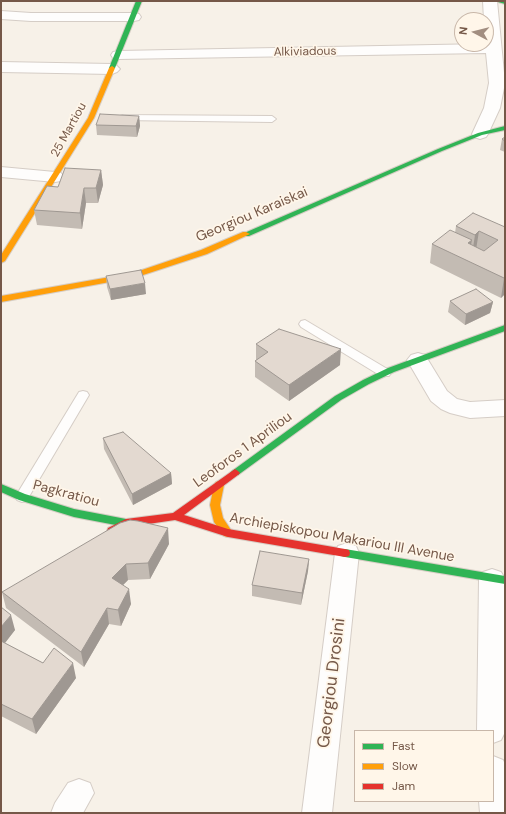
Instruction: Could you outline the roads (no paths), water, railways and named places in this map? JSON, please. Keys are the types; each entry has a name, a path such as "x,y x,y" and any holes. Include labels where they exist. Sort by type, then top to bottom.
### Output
{"street":[{"name":"25 Martiou","path":"1,261 95,118 112,69 134,17 139,1"},
{"path":"490,1 491,12"},
{"path":"500,1 505,2"},
{"path":"1,14 31,17 134,17"},
{"name":"Alkiviadous","path":"118,55 454,49"},
{"path":"480,134 492,108 497,83 493,52"},
{"path":"1,67 112,69"},
{"name":"Georgiou Karaiskai","path":"1,299 134,275 204,252 440,150 480,134 505,128"},
{"path":"1,172 55,178"},
{"name":"Leoforos 1 Apriliou","path":"106,535 126,523 175,516 338,398 366,382 418,360 505,328"},
{"path":"418,360 439,396 449,404 458,408 470,410 505,408"},
{"path":"219,485 215,505 218,519 228,533"},
{"name":"Pagkratiou","path":"1,488 22,497 74,513 126,523"},
{"name":"Archiepiskopou Makariou III Avenue","path":"175,516 228,533 499,579"},
{"name":"Georgiou Drosini","path":"317,813 347,553"},
{"path":"491,730 499,579"},
{"path":"494,792 495,813"}],"lane":[{"path":"114,118 272,119"},
{"path":"304,324 385,373"},
{"path":"22,497 83,395"}]}
